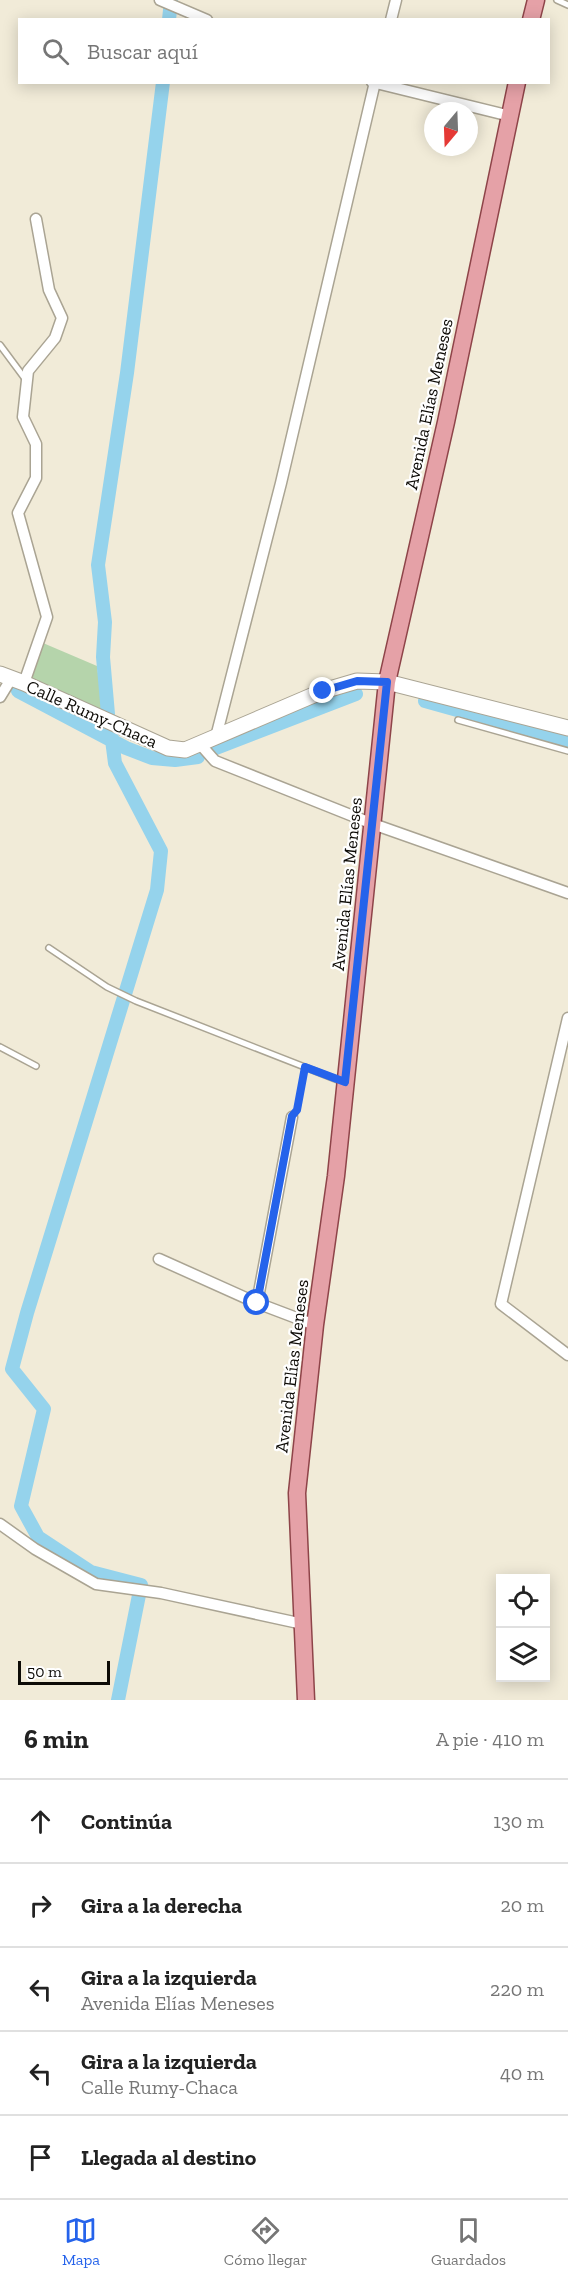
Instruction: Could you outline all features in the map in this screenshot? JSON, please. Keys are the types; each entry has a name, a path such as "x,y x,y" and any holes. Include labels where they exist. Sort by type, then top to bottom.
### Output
{"main road":[{"path":"532,18 536,0"},
{"name":"Avenida Elías Meneses","path":"306,1700 297,1493 315,1325 336,1176 387,682 446,423 518,84"}],"street":[{"path":"161,0 202,18"},
{"path":"392,18 396,0"},
{"path":"216,737 284,472 374,84"},
{"path":"378,84 510,116"},
{"path":"0,697 47,617 18,513 36,478 36,444 23,417 28,371 55,338 62,318 49,290 36,219"},
{"name":"Calle Rumy-Chaca","path":"12,678 168,748 186,750 323,691 357,681 387,682 568,728"},
{"path":"200,744 215,761 373,824 568,893"},
{"path":"568,1018 501,1304 568,1355"},
{"path":"257,1303 292,1116"},
{"path":"159,1259 257,1303 315,1325"},
{"path":"0,1524 34,1549 96,1584 161,1593 303,1624"}],"lane":[{"path":"557,0 568,5"},
{"path":"0,345 27,382"},
{"path":"458,720 568,751"},
{"path":"49,948 107,987 136,1001 345,1082"},
{"path":"0,1047 36,1065"}],"path":[{"path":"292,1116 297,1110 305,1067"}],"green space":[{"path":"43,643 97,666 103,712 30,680"}],"waterway":[{"path":"169,18 171,0"},
{"path":"108,714 103,657 105,622 98,565 127,373 163,84"},
{"path":"18,691 126,748 152,758 175,760 198,757"},
{"path":"216,748 356,694"},
{"path":"425,701 568,741"},
{"path":"111,732 115,763 161,851 157,890 27,1313 12,1369 44,1409 21,1506 38,1537 91,1572 141,1585 118,1700"}],"route":[{"path":"257,1303 292,1116 297,1110 305,1067 345,1082 387,682 357,681 323,691"}]}
